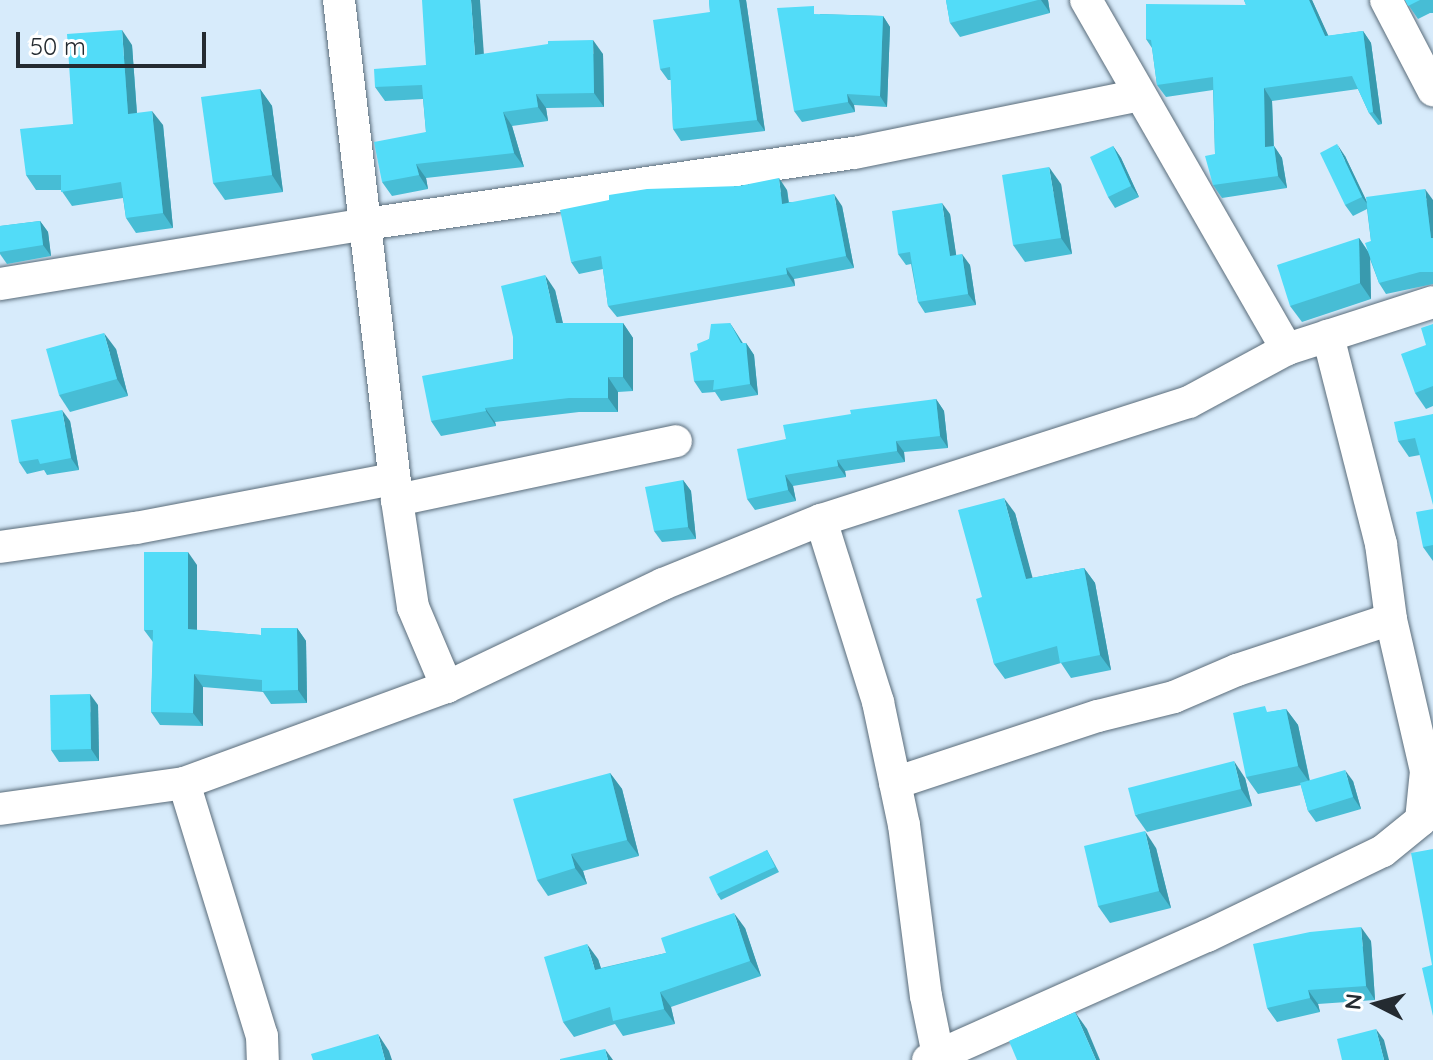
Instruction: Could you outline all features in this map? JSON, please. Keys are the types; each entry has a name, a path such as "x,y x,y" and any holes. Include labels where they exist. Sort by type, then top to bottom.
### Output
{"street":[{"path":"339,0 396,490 413,607 447,687"},
{"path":"1086,0 1287,349"},
{"path":"1386,0 1433,90"},
{"path":"0,284 366,224 855,153 1139,95"},
{"path":"0,809 184,783 447,687 663,584 821,520 1189,402 1287,349 1433,302"},
{"path":"821,520 878,702 895,783 935,1058 1207,936 1383,851 1421,820 1426,771 1391,619 1381,544 1328,336"},
{"path":"0,547 396,490 676,441"},
{"path":"895,783 1098,716 1174,697 1237,670 1391,619"},
{"path":"184,783 262,1036 263,1060"}],"building":[{"path":"422,0 471,0 475,55 548,44 548,41 593,40 594,93 536,94 538,107 503,112 514,153 416,164 419,175 382,182 374,142 426,132 422,85 375,87 374,69 426,65"},
{"path":"709,0 739,0 757,120 673,129 670,67 660,69 653,20 710,12"},
{"path":"946,0 1038,0 950,23"},
{"path":"1244,0 1309,0 1325,36 1363,31 1373,112 1369,113 1352,76 1264,88 1265,147 1274,146 1278,176 1213,185 1205,156 1215,154 1213,77 1157,85 1151,40 1146,39 1146,4 1246,5"},
{"path":"1405,0 1420,0 1408,6"},
{"path":"814,6 814,14 883,16 880,96 847,94 848,102 794,111 777,8"},
{"path":"122,30 128,114 152,111 163,213 126,218 121,182 61,192 61,175 26,175 20,129 73,124 67,34"},
{"path":"260,89 272,175 213,183 201,97"},
{"path":"1337,144 1362,197 1345,205 1320,153"},
{"path":"1113,146 1131,186 1108,197 1090,157"},
{"path":"1049,167 1061,238 1013,245 1002,175"},
{"path":"779,178 782,204 834,194 846,256 786,268 787,274 608,306 601,256 571,262 560,210 609,200 609,195 647,189 739,186"},
{"path":"1425,189 1433,238 1433,272 1420,272 1379,283 1365,243 1371,241 1366,197"},
{"path":"942,203 950,256 962,254 968,294 918,302 910,252 898,254 892,211"},
{"path":"40,221 43,245 0,252 0,226"},
{"path":"1359,238 1360,283 1290,306 1277,265"},
{"path":"545,275 556,323 623,323 623,377 608,377 608,398 569,398 485,408 486,411 431,421 422,376 513,359 513,337 501,286"},
{"path":"730,323 741,343 746,343 750,384 713,390 714,380 694,381 690,353 698,350 697,344 709,339 711,324"},
{"path":"1433,324 1433,386 1415,393 1401,354 1426,345 1421,328"},
{"path":"104,333 117,379 59,395 46,349"},
{"path":"936,399 940,436 896,441 897,451 837,460 838,466 785,475 788,490 747,499 737,449 786,439 783,425 851,414 850,410"},
{"path":"62,410 71,458 40,464 38,459 19,462 11,420"},
{"path":"1433,414 1433,505 1415,438 1398,441 1394,422"},
{"path":"683,480 688,527 654,531 645,487"},
{"path":"1004,498 1026,579 1084,568 1100,655 1060,663 1057,646 994,664 976,599 982,597 958,510"},
{"path":"1433,509 1433,545 1423,547 1416,512"},
{"path":"144,552 188,552 188,629 261,635 261,628 297,628 298,690 262,691 262,680 194,674 193,713 151,712 153,630 144,630"},
{"path":"90,694 91,749 51,750 50,695"},
{"path":"1265,706 1267,712 1286,709 1298,766 1246,777 1233,713"},
{"path":"1234,761 1241,789 1135,815 1128,788"},
{"path":"1345,770 1353,797 1308,811 1300,783"},
{"path":"610,773 627,840 571,854 575,868 537,880 513,799"},
{"path":"1145,831 1159,891 1098,906 1084,846"},
{"path":"1433,849 1433,1016 1422,968 1432,965 1411,853"},
{"path":"767,850 775,867 717,894 709,877"},
{"path":"734,913 750,961 660,992 664,1009 613,1021 610,1007 563,1022 544,957 587,944 595,970 666,953 661,938"},
{"path":"1361,927 1366,986 1308,990 1310,998 1267,1008 1253,944 1310,932"},
{"path":"1075,1012 1096,1060 1017,1060 1009,1041"},
{"path":"1376,1029 1384,1060 1342,1060 1337,1039"},
{"path":"378,1034 385,1060 313,1060 311,1054"},
{"path":"605,1049 608,1060 560,1060 560,1059"}]}
